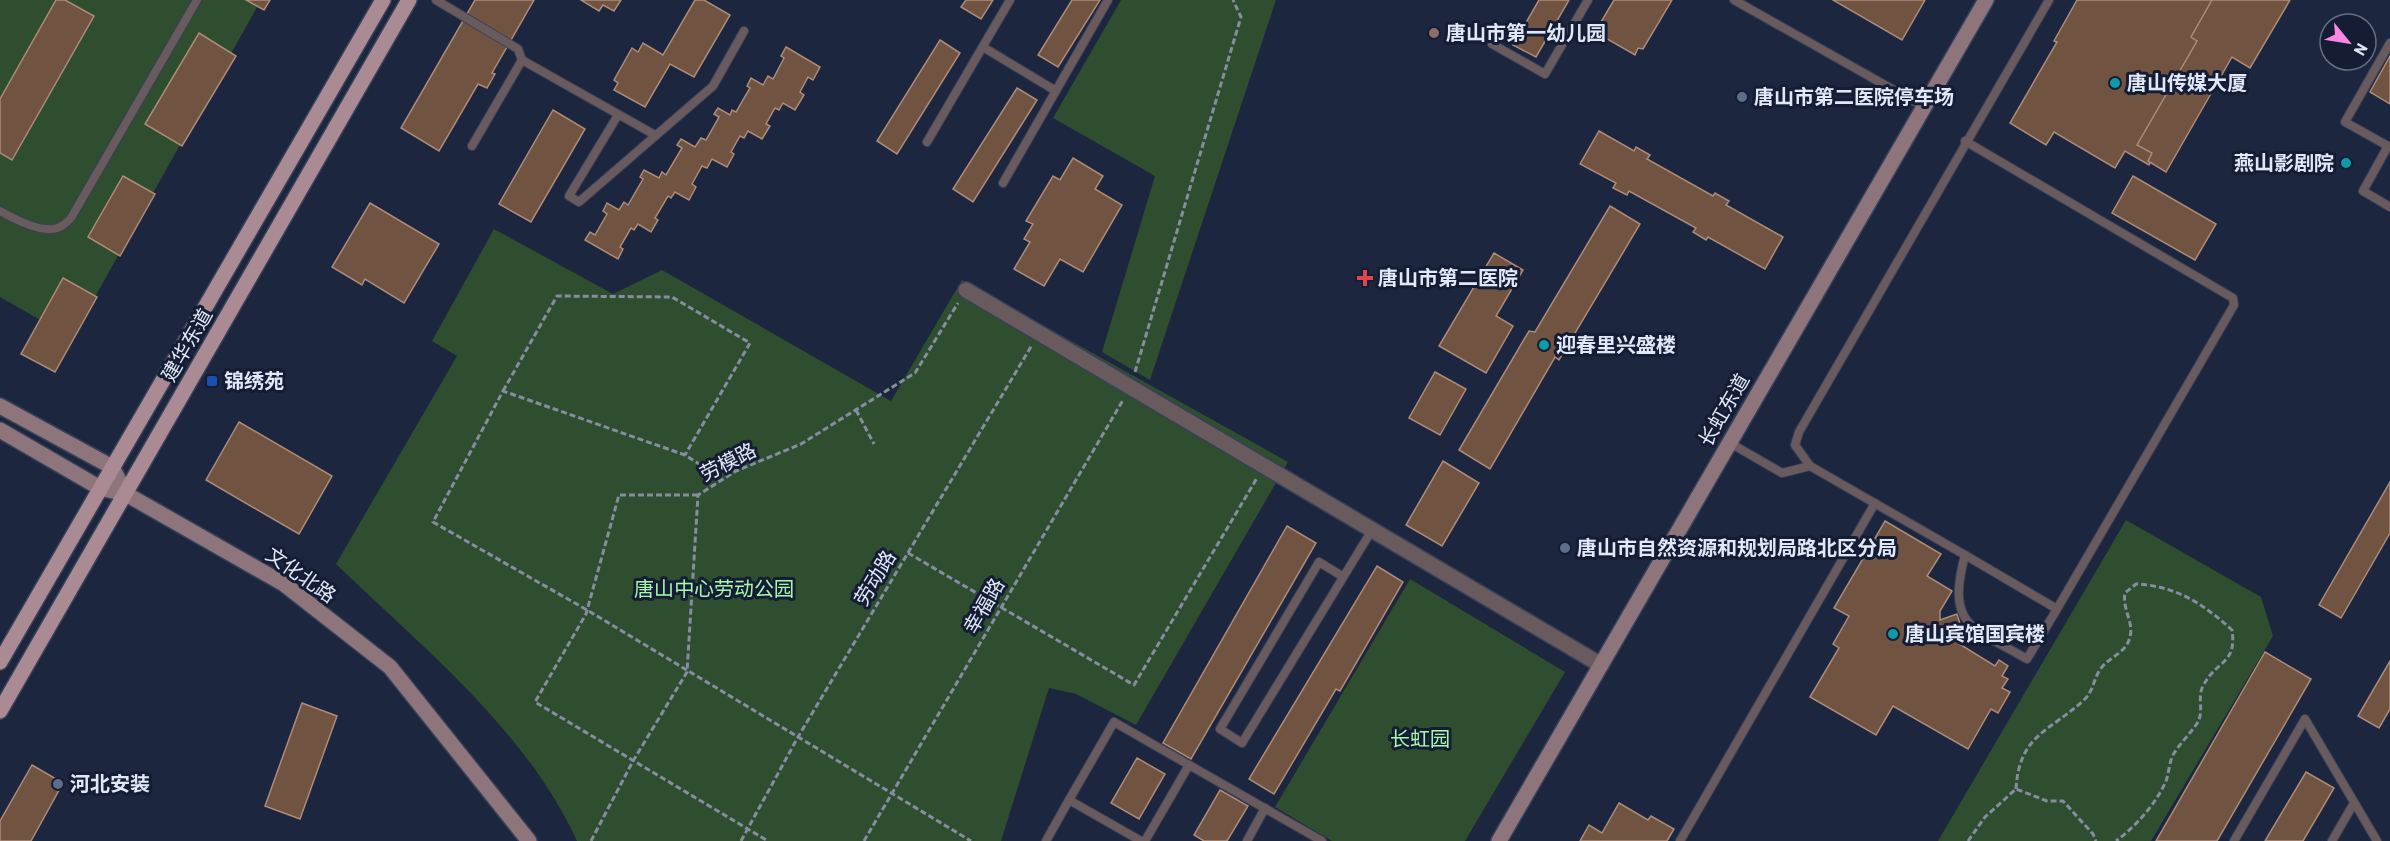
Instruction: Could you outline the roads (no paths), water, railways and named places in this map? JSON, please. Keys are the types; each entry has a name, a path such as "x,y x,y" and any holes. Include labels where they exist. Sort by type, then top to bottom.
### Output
{"main road":[{"name":"建华东道","path":"0,662 383,0"},
{"name":"建华东道","path":"0,711 409,0"}],"street":[{"name":"长虹东道","path":"1499,841 1986,0"},
{"path":"966,290 1601,664"},
{"path":"0,406 112,467 126,494"},
{"path":"0,430 100,488"},
{"name":"文化北路","path":"100,488 126,494 284,584 390,667 529,841"}],"lane":[{"path":"0,211 12,218 43,228 58,228 72,218 197,0"},
{"path":"436,0 518,48 522,60 655,135"},
{"path":"927,142 1010,0"},
{"path":"1003,183 1108,0"},
{"path":"1492,44 1545,74 1588,0"},
{"path":"1734,0 1924,107"},
{"path":"2049,0 1798,432 1795,445 1810,466 2057,609"},
{"path":"618,115 569,196 579,202 713,86 744,31"},
{"path":"2390,43 2345,122 2388,146 2363,191 2390,207"},
{"path":"983,47 1056,91"},
{"path":"472,146 522,60"},
{"path":"1965,141 2233,298 2234,305 2027,659 1971,627 1958,605 1959,579 1965,555"},
{"path":"1730,442 1782,473 1810,466"},
{"path":"1680,841 1875,503"},
{"path":"1342,576 1319,562 1220,729 1242,743 1372,530"},
{"path":"2234,841 2305,719 2377,841"},
{"path":"1046,841 1114,722 1322,841"},
{"path":"1070,800 1143,841 1189,765"},
{"path":"2332,841 2354,803"},
{"path":"1247,841 1265,808"}],"place":[{"name":"唐山市第一幼儿园","path":"1434,33"},
{"name":"唐山传媒大厦","path":"2115,83"},
{"name":"唐山市第二医院停车场","path":"1742,97"},
{"name":"燕山影剧院","path":"2346,163"},
{"name":"唐山市第二医院","path":"1365,278"},
{"name":"迎春里兴盛楼","path":"1544,345"},
{"name":"锦绣苑","path":"212,381"},
{"name":"唐山市自然资源和规划局路北区分局","path":"1565,548"},
{"name":"唐山宾馆国宾楼","path":"1893,634"},
{"name":"河北安装","path":"58,784"}],"park label":[{"name":"唐山中心劳动公园","path":"714,589"},
{"name":"长虹园","path":"1420,739"}]}
